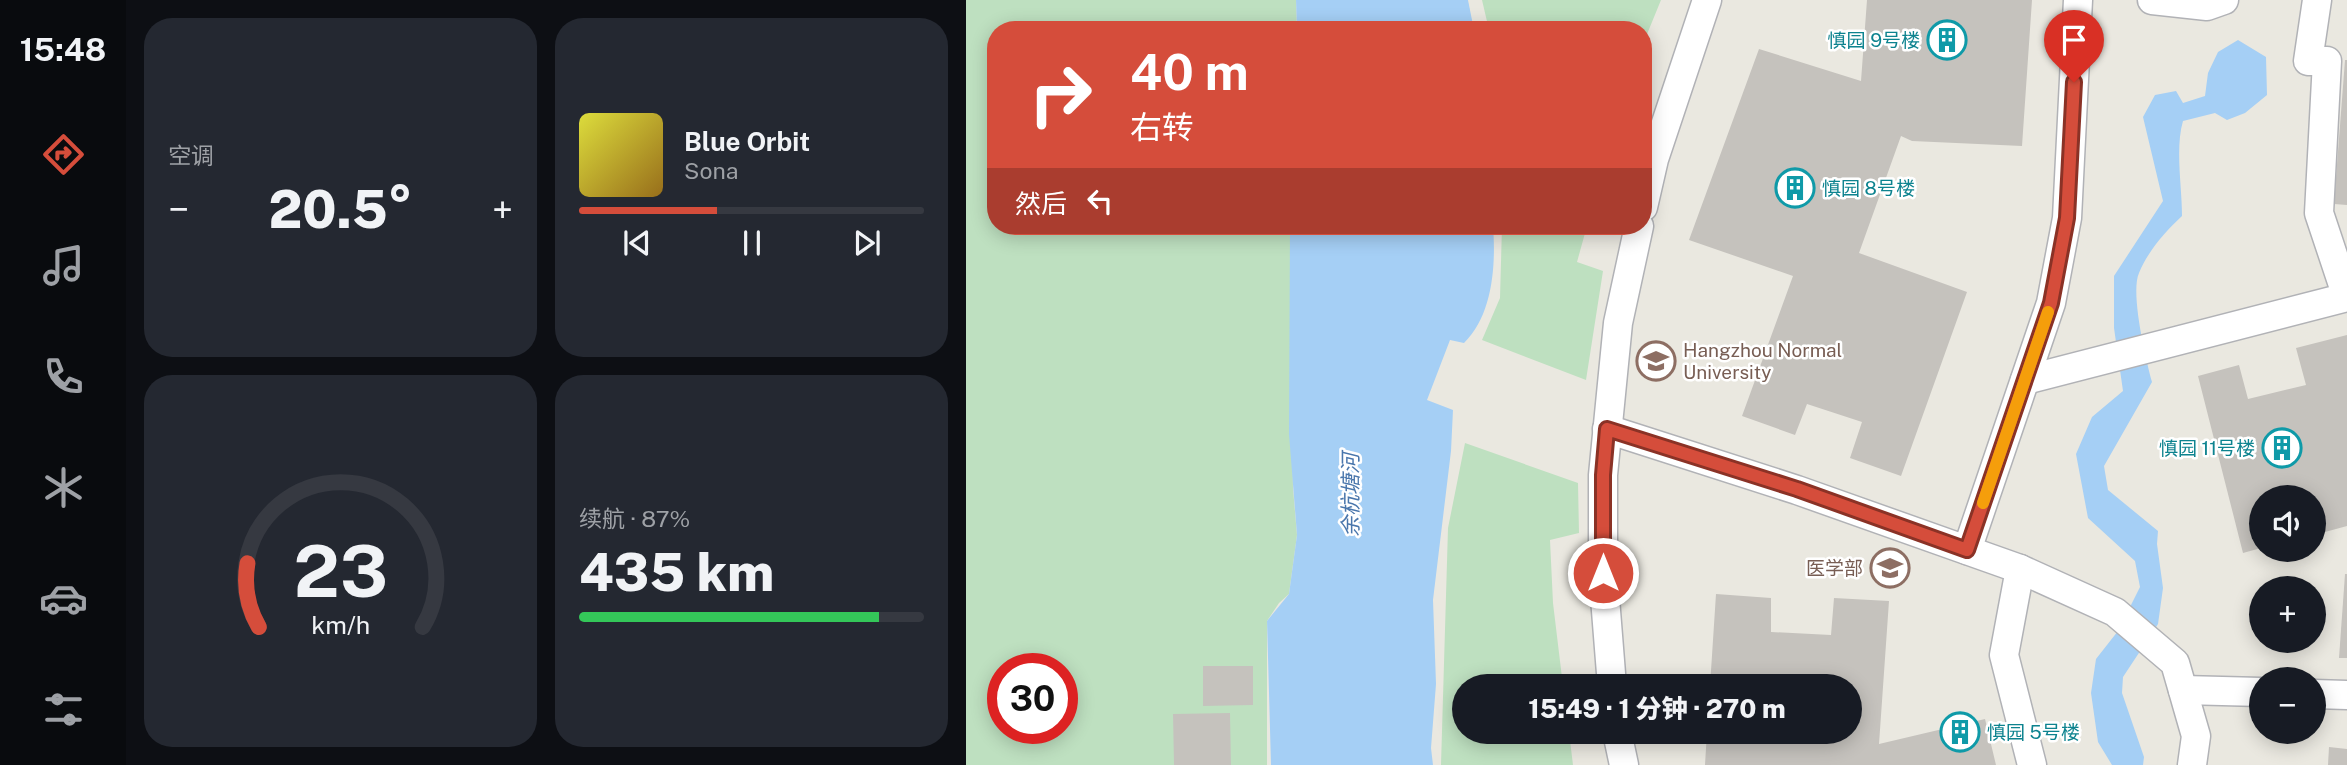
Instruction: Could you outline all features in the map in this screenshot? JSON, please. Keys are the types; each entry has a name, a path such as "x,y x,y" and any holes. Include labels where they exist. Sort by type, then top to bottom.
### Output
{"street":[{"path":"1652,168 1707,0"},
{"path":"1967,550 2051,303 2067,218 2078,0"},
{"path":"2152,0 2207,6 2224,0"},
{"path":"2025,380 2347,297 2319,213 2327,61 2308,61 2318,0"},
{"path":"1611,674 1603,573 1603,475 1618,323 1637,235"},
{"path":"1607,429 1797,489 2020,569 2115,612 2175,663 2196,736 2192,765"},
{"path":"2020,569 2004,655 2032,765"},
{"path":"2183,690 2249,692"},
{"path":"2326,694 2347,695"},
{"path":"1620,744 1624,765"}],"green space":[{"path":"966,0 1296,0 1297,21 987,21 987,235 1290,235 1293,488 1297,535 1289,594 1267,621 1267,765 966,765"},
{"path":"1482,0 1661,0 1652,22 1487,21"},
{"path":"1502,235 1584,235 1577,262 1603,271 1586,380 1482,340 1500,298"},
{"path":"1465,443 1578,483 1579,533 1550,540 1553,603 1562,674 1452,674 1452,744 1570,744 1573,765 1441,765 1448,528"}],"water":[{"path":"1296,0 1468,0 1472,21 1297,21"},
{"path":"2238,40 2266,57 2267,95 2245,113 2227,120 2215,113 2183,121 2179,155 2182,216 2152,250 2139,273 2137,283 2140,327 2152,382 2104,466 2108,490 2158,531 2157,544 2163,588 2158,624 2123,677 2122,693 2144,757 2143,765 2112,765 2098,742 2091,693 2096,659 2118,631 2140,587 2135,561 2088,518 2076,454 2092,417 2123,391 2114,328 2114,276 2163,201 2143,117 2155,95 2176,91 2183,103 2205,96 2208,73 2218,52"},
{"name":"余杭塘河","path":"1290,235 1493,235 1493,272 1487,304 1474,331 1464,343 1450,340 1427,400 1453,410 1451,451 1433,600 1436,684 1431,748 1433,765 1271,765 1267,621 1289,594 1297,535 1289,434"}],"building":[{"path":"1867,0 2032,0 2022,146 1912,141 1901,136 1859,253 1967,292 1901,476 1850,458 1862,422 1807,404 1795,435 1742,416 1793,276 1689,240 1759,49 1861,81"},
{"path":"2347,60 2347,205 2334,204"},
{"name":"慎园 11号楼","path":"2347,335 2347,526 2326,532 2326,485 2249,485 2249,551 2243,553 2198,376 2239,365 2248,399 2306,385 2296,348"},
{"path":"2345,574 2347,658 2339,658"},
{"path":"1716,594 1771,598 1771,632 1831,635 1834,598 1889,601 1879,744 1985,719 1996,765 1705,765 1706,744 1862,744 1862,674 1711,674"},
{"path":"1203,666 1253,666 1253,705 1203,706"},
{"path":"1230,713 1231,765 1174,765 1173,714"},
{"path":"2329,747 2347,749 2347,765 2328,765"}],"slow traffic":[{"path":"1983,503 2048,312"}],"place":[{"name":"慎园 9号楼","path":"1947,40"},
{"name":"慎园 8号楼","path":"1795,188"},
{"name":"Hangzhou Normal University","path":"1656,361"},
{"name":"慎园 11号楼","path":"2282,448"},
{"name":"医学部","path":"1890,568"},
{"name":"慎园 5号楼","path":"1960,732"}],"route":[{"path":"1603,573 1603,475 1607,429 1797,489 1967,550 2051,303 2067,218 2074,82"}]}
